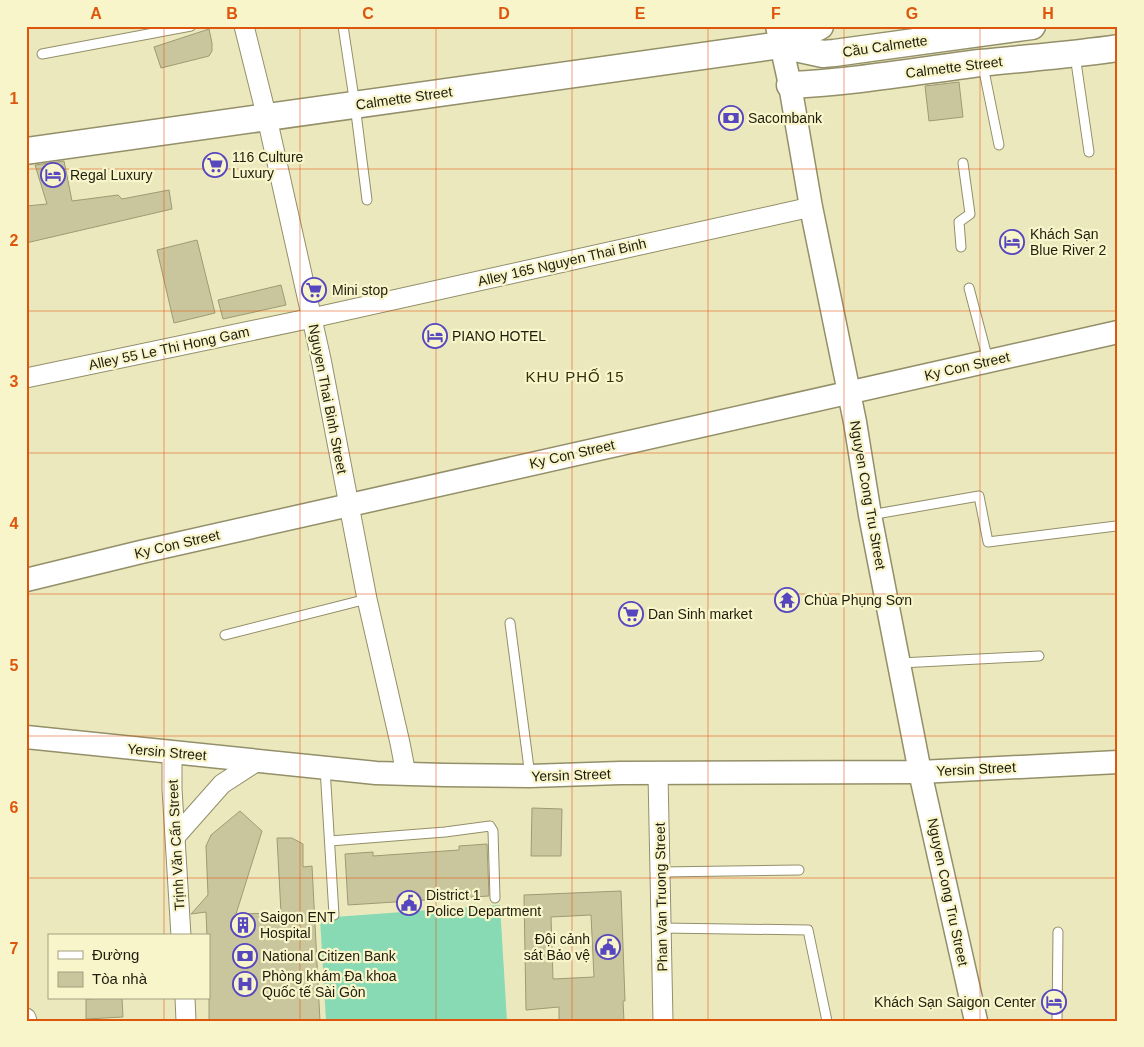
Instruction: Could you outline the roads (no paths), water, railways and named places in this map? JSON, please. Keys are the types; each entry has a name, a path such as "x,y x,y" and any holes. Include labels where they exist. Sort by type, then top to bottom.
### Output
{"main road":[{"path":"779,36 820,26"},
{"name":"Cầu Calmette","path":"779,36 824,54 834,54 1032,26"},
{"name":"Calmette Street","path":"26,151 355,105 779,36"},
{"name":"Calmette Street","path":"790,85 829,83 1118,48"}],"street":[{"name":"Nguyen Thai Binh Street","path":"244,26 267,118 312,318 367,599 406,774"},
{"name":"Nguyen Cong Tru Street","path":"779,36 790,85 811,207 920,772 976,1021"},
{"name":"Alley 165 Nguyen Thai Binh","path":"312,318 811,207"},
{"name":"Alley 55 Le Thi Hong Gam","path":"26,378 312,318"},
{"name":"Ky Con Street","path":"26,580 141,552 1118,332"},
{"name":"Yersin Street","path":"26,738 172,754 259,760 376,773 406,774 530,776 920,772 1118,762"},
{"name":"Trịnh Văn Cấn Street","path":"172,754 172,789 181,934"},
{"path":"176,836 222,784 259,760"},
{"name":"Phan Van Truong Street","path":"658,774 662,1021"},
{"path":"185,1000 186,1021"}],"lane":[{"path":"42,54 191,26"},
{"path":"343,26 367,200"},
{"path":"1075,54 1089,152"},
{"path":"982,63 1000,145"},
{"path":"961,247 959,222 970,214 963,163"},
{"path":"969,288 988,361"},
{"path":"870,515 979,496 988,542 1116,526"},
{"path":"225,635 367,599"},
{"path":"510,622 530,776"},
{"path":"900,664 1039,656"},
{"path":"325,768 334,915"},
{"path":"330,841 445,832 490,826 493,831 495,898"},
{"path":"660,872 799,870"},
{"path":"661,928 808,930 827,1021"},
{"path":"1057,1021 1058,932"}],"place":[{"name":"Sacombank","path":"731,118"},
{"name":"116 Culture Luxury","path":"215,165"},
{"name":"Regal Luxury","path":"53,175"},
{"name":"Khách Sạn Blue River 2","path":"1012,242"},
{"name":"Mini stop","path":"314,290"},
{"name":"PIANO HOTEL","path":"435,336"},
{"name":"Chùa Phụng Sơn","path":"787,600"},
{"name":"Dan Sinh market","path":"631,614"},
{"name":"District 1 Police Department","path":"409,903"},
{"name":"Saigon ENT Hospital","path":"243,925"},
{"name":"Đội cảnh sát Bảo vệ","path":"608,947"},
{"name":"National Citizen Bank","path":"245,956"},
{"name":"Phòng khám Đa khoa Quốc tế Sài Gòn","path":"245,984"},
{"name":"Khách Sạn Saigon Center","path":"1054,1002"}],"district":[{"name":"KHU PHỐ 15","path":"575,376"}]}
